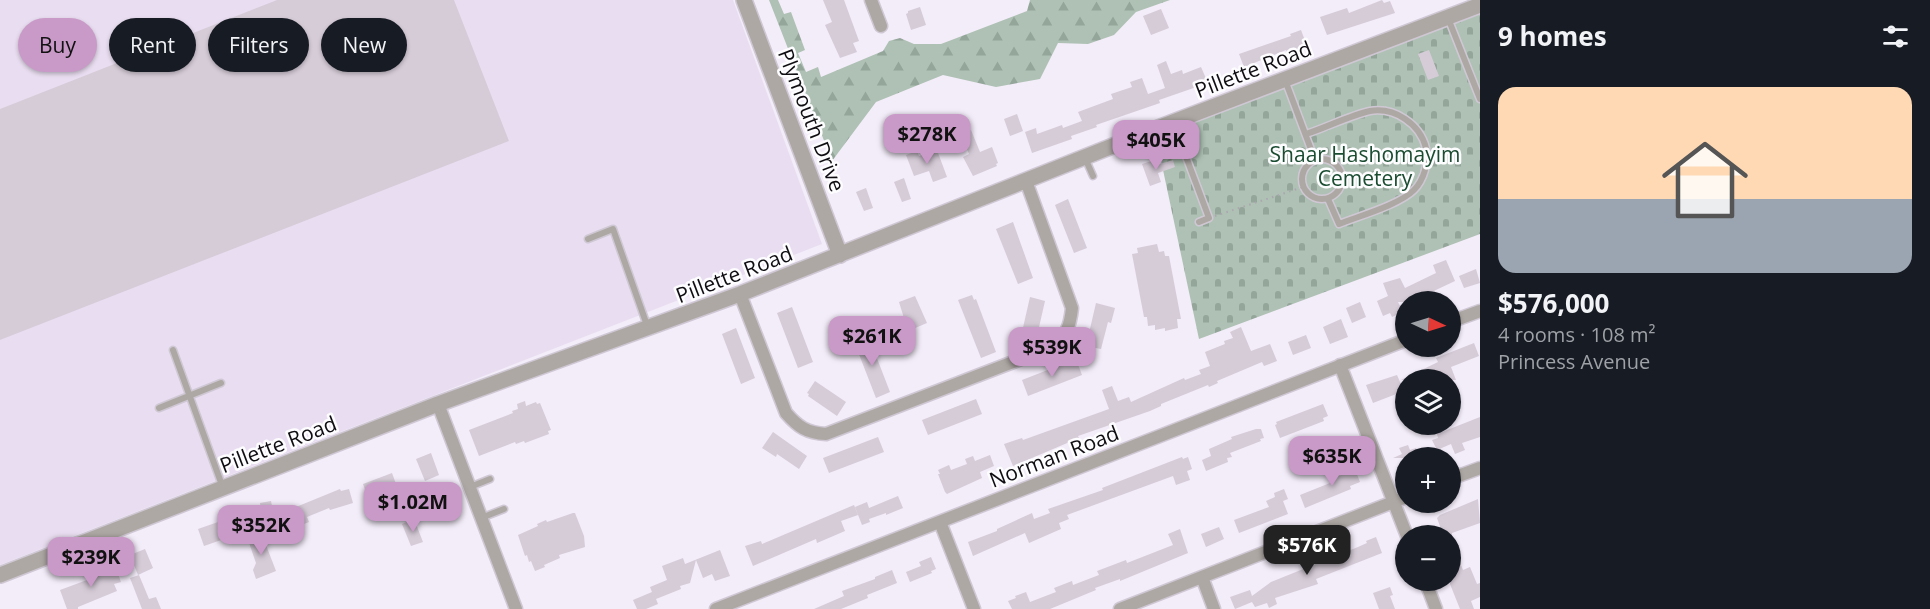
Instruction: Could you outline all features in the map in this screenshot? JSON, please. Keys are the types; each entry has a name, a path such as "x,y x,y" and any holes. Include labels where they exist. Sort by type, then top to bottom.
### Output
{"street":[{"name":"Plymouth Drive","path":"744,0 840,255"},
{"path":"871,0 881,26"},
{"name":"Pillette Road","path":"0,575 438,404 740,294 1173,122 1480,5"},
{"path":"740,294 786,412 799,427 812,433 826,434 1052,347 1064,337 1070,323 1072,308 1026,181"},
{"path":"1461,318 1480,311"},
{"name":"Norman Road","path":"716,609 1395,344"},
{"path":"1340,365 1395,488"},
{"path":"438,404 516,609"},
{"path":"1461,475 1480,468"},
{"path":"1120,609 1395,501"},
{"path":"940,522 974,609"},
{"path":"1202,577 1215,609"},
{"path":"1429,591 1436,609"}],"lane":[{"path":"1447,18 1480,99"},
{"path":"1285,80 1315,160"},
{"path":"1306,135 1370,111 1385,111 1399,115 1412,123 1424,142 1426,164 1422,178 1414,190 1402,199 1339,224 1328,199"},
{"path":"1173,122 1209,218 1199,222"},
{"path":"1085,157 1093,176"},
{"path":"1315,160 1334,162 1342,173 1343,179 1339,191 1328,199 1314,198 1304,187 1302,175 1315,160"},
{"path":"588,239 613,229 648,328"},
{"path":"173,350 224,488"},
{"path":"159,408 221,383"},
{"path":"470,488 490,479"},
{"path":"481,518 504,509"}],"path":[{"path":"1209,218 1304,187"}],"shaded area":[{"path":"0,0 733,0 822,244 0,565"}],"green space":[{"path":"769,0 778,0 784,14 791,12 805,50 798,53 806,72 818,67 821,77 883,51 889,41 900,38 914,44 941,44 1027,11 1030,0 1170,0 1136,12 1114,35 1088,44 1058,43 1040,79 996,87 943,75 876,102 832,161"},
{"name":"Shaar Hashomayim Cemetery","path":"1480,11 1480,234 1199,339 1156,137"}],"building":[{"path":"277,0 454,0 509,141 0,340 0,109 109,66 109,72 196,72 196,32 208,27 208,72 309,72 309,18 231,18"},
{"path":"823,0 844,0 859,41 853,43 857,52 840,58 825,25 832,22"},
{"path":"1382,0 1384,3 1390,1 1395,13 1327,35 1320,17 1347,8 1349,13"},
{"path":"920,7 926,25 911,30 906,14"},
{"path":"1161,9 1169,28 1151,35 1143,16"},
{"path":"1301,30 1307,46 1287,53 1286,50 1244,67 1239,54 1291,36 1290,34"},
{"path":"1429,50 1439,76 1428,80 1418,54"},
{"path":"1166,61 1171,74 1182,70 1183,74 1201,67 1208,83 1159,100 1160,103 1096,125 1097,127 1071,136 1072,139 1032,153 1025,132 1036,128 1037,134 1082,121 1078,112 1113,99 1111,94 1132,87 1130,82 1142,78 1148,94 1165,88 1157,65"},
{"path":"1017,114 1023,131 1010,136 1004,119"},
{"path":"971,130 980,152 992,147 998,163 997,166 973,176 963,157 969,154 961,134"},
{"path":"937,150 947,177 933,182 929,171 914,176 906,155 917,151 919,156"},
{"path":"1155,160 1156,165 1173,160 1175,167 1158,173 1161,182 1150,186 1142,164"},
{"path":"904,178 911,199 902,202 894,182"},
{"path":"866,188 873,208 864,211 856,192"},
{"path":"1068,199 1087,248 1074,253 1055,205"},
{"path":"1013,222 1033,278 1018,284 996,229"},
{"path":"1157,244 1159,252 1164,251 1165,256 1169,256 1181,319 1177,319 1178,328 1165,331 1165,328 1155,330 1155,325 1148,326 1147,317 1144,317 1132,254 1138,253 1137,248"},
{"path":"1446,260 1455,281 1434,291 1395,291 1395,316 1392,317 1390,313 1383,316 1377,301 1388,296 1383,283 1400,278 1405,288 1436,273 1433,265"},
{"path":"1476,269 1480,283 1464,288 1459,276"},
{"path":"972,295 974,300 976,299 996,352 981,358 958,300"},
{"path":"915,296 927,323 908,331 899,302"},
{"path":"1030,297 1045,301 1037,336 1022,332"},
{"path":"1360,302 1366,317 1352,323 1346,308"},
{"path":"1096,303 1115,308 1111,323 1108,322 1101,349 1086,346"},
{"path":"792,307 813,362 798,368 777,313"},
{"path":"1341,319 1348,337 1330,344 1323,327"},
{"path":"1241,327 1251,351 1270,344 1277,361 1264,366 1262,362 1217,381 1218,383 1209,387 1208,385 1161,404 1150,411 1078,436 1079,438 1013,466 1004,444 1022,438 1023,440 1109,409 1102,390 1112,386 1118,401 1129,397 1131,402 1184,378 1185,380 1201,374 1199,370 1210,366 1205,352 1225,344 1224,341 1233,338 1230,332"},
{"path":"736,328 755,378 741,384 722,334"},
{"path":"868,335 890,392 876,398 855,344 856,340"},
{"path":"1306,335 1311,348 1293,355 1288,342"},
{"path":"1474,343 1479,356 1451,367 1452,369 1424,369 1438,362 1436,358 1439,357 1461,357 1461,348"},
{"path":"1076,359 1082,375 1028,396 1022,380"},
{"path":"1395,376 1395,394 1373,403 1366,385"},
{"path":"815,381 846,402 837,416 808,396 807,393"},
{"path":"976,399 982,414 928,435 922,420"},
{"path":"525,401 526,406 536,402 540,403 551,430 548,431 549,434 525,443 524,441 516,444 515,442 479,456 469,430 513,413 512,411 518,409 517,404"},
{"path":"1323,404 1328,416 1323,418 1324,421 1280,438 1276,422"},
{"path":"1480,417 1480,437 1462,443 1465,450 1461,452 1461,447 1452,447 1451,444 1436,447 1432,440 1438,438 1437,435 1461,435 1461,425"},
{"path":"1261,429 1264,438 1260,439 1261,441 1230,453 1232,457 1227,458 1228,462 1206,471 1202,460 1211,456 1209,449 1232,439 1231,437"},
{"path":"773,432 807,456 799,469 777,454 776,457 762,448"},
{"path":"878,437 884,452 829,473 823,458"},
{"path":"431,453 439,475 425,481 416,459"},
{"path":"990,455 994,466 980,472 982,478 947,494 945,492 938,470 949,465 951,470 967,464 965,459 973,456 975,461"},
{"path":"1182,457 1183,459 1188,457 1192,469 1187,471 1190,480 1176,485 1173,476 1067,515 1069,519 1059,523 1061,529 1029,543 1025,533 973,556 968,542 997,531 1032,513 1034,519 1050,513 1048,509 1103,490 1102,488"},
{"path":"1353,464 1360,482 1350,486 1351,489 1305,508 1300,495 1330,483 1329,479 1345,474 1342,468"},
{"path":"392,473 400,495 370,504 363,484"},
{"path":"340,489 341,491 349,489 353,503 330,510 329,508 307,517 309,522 289,530 286,521 263,525 260,503 271,501 274,516"},
{"path":"1284,489 1288,499 1283,501 1288,514 1239,533 1234,520 1269,507 1266,501 1275,497 1274,493"},
{"path":"898,496 903,508 869,519 870,522 862,525 855,507 867,502 869,508"},
{"path":"1478,499 1480,523 1461,530 1461,525 1440,525 1437,518 1440,515 1461,513 1461,506"},
{"path":"854,505 858,515 841,521 845,531 817,543 816,539 753,566 745,546 761,541 762,544"},
{"path":"575,513 584,536 585,547 559,555 560,558 535,571 527,555 525,556 518,535 546,520 547,522"},
{"path":"414,519 423,542 411,546 402,524"},
{"path":"218,522 224,539 204,546 198,529"},
{"path":"1219,527 1224,539 1206,547 1201,534"},
{"path":"1180,529 1188,553 1120,581 1120,579 1095,588 1096,590 1050,609 1012,609 1008,601 1026,592 1030,602 1056,592 1054,588 1072,581 1073,585 1099,575 1097,571 1126,560 1127,563 1173,545 1168,534"},
{"path":"261,532 276,571 256,579 253,570 256,563 247,537"},
{"path":"1376,537 1382,553 1316,579 1318,584 1275,598 1277,604 1269,608 1267,603 1255,607 1252,602 1235,609 1230,597 1250,590 1252,596 1271,582 1358,547"},
{"path":"145,549 153,568 138,575 130,555"},
{"path":"720,550 730,576 715,581 712,574 703,578 696,560 690,583 656,599 658,604 646,609 637,609 633,600 652,592 650,587 667,580 662,566 683,558 685,564"},
{"path":"931,557 936,569 910,582 906,572 921,566 919,562"},
{"path":"1461,565 1463,570 1470,567 1477,584 1480,583 1480,597 1471,601 1474,609 1460,609 1453,591 1461,591"},
{"path":"107,566 109,571 116,568 121,582 114,584 117,591 78,607 78,609 67,609 60,590 87,580 86,577"},
{"path":"892,570 897,583 867,595 868,598 841,609 814,609 844,596 842,591"},
{"path":"139,575 149,599 156,597 161,609 142,609 130,578"},
{"path":"1390,587 1393,595 1390,596 1395,609 1379,609 1373,593"}]}
